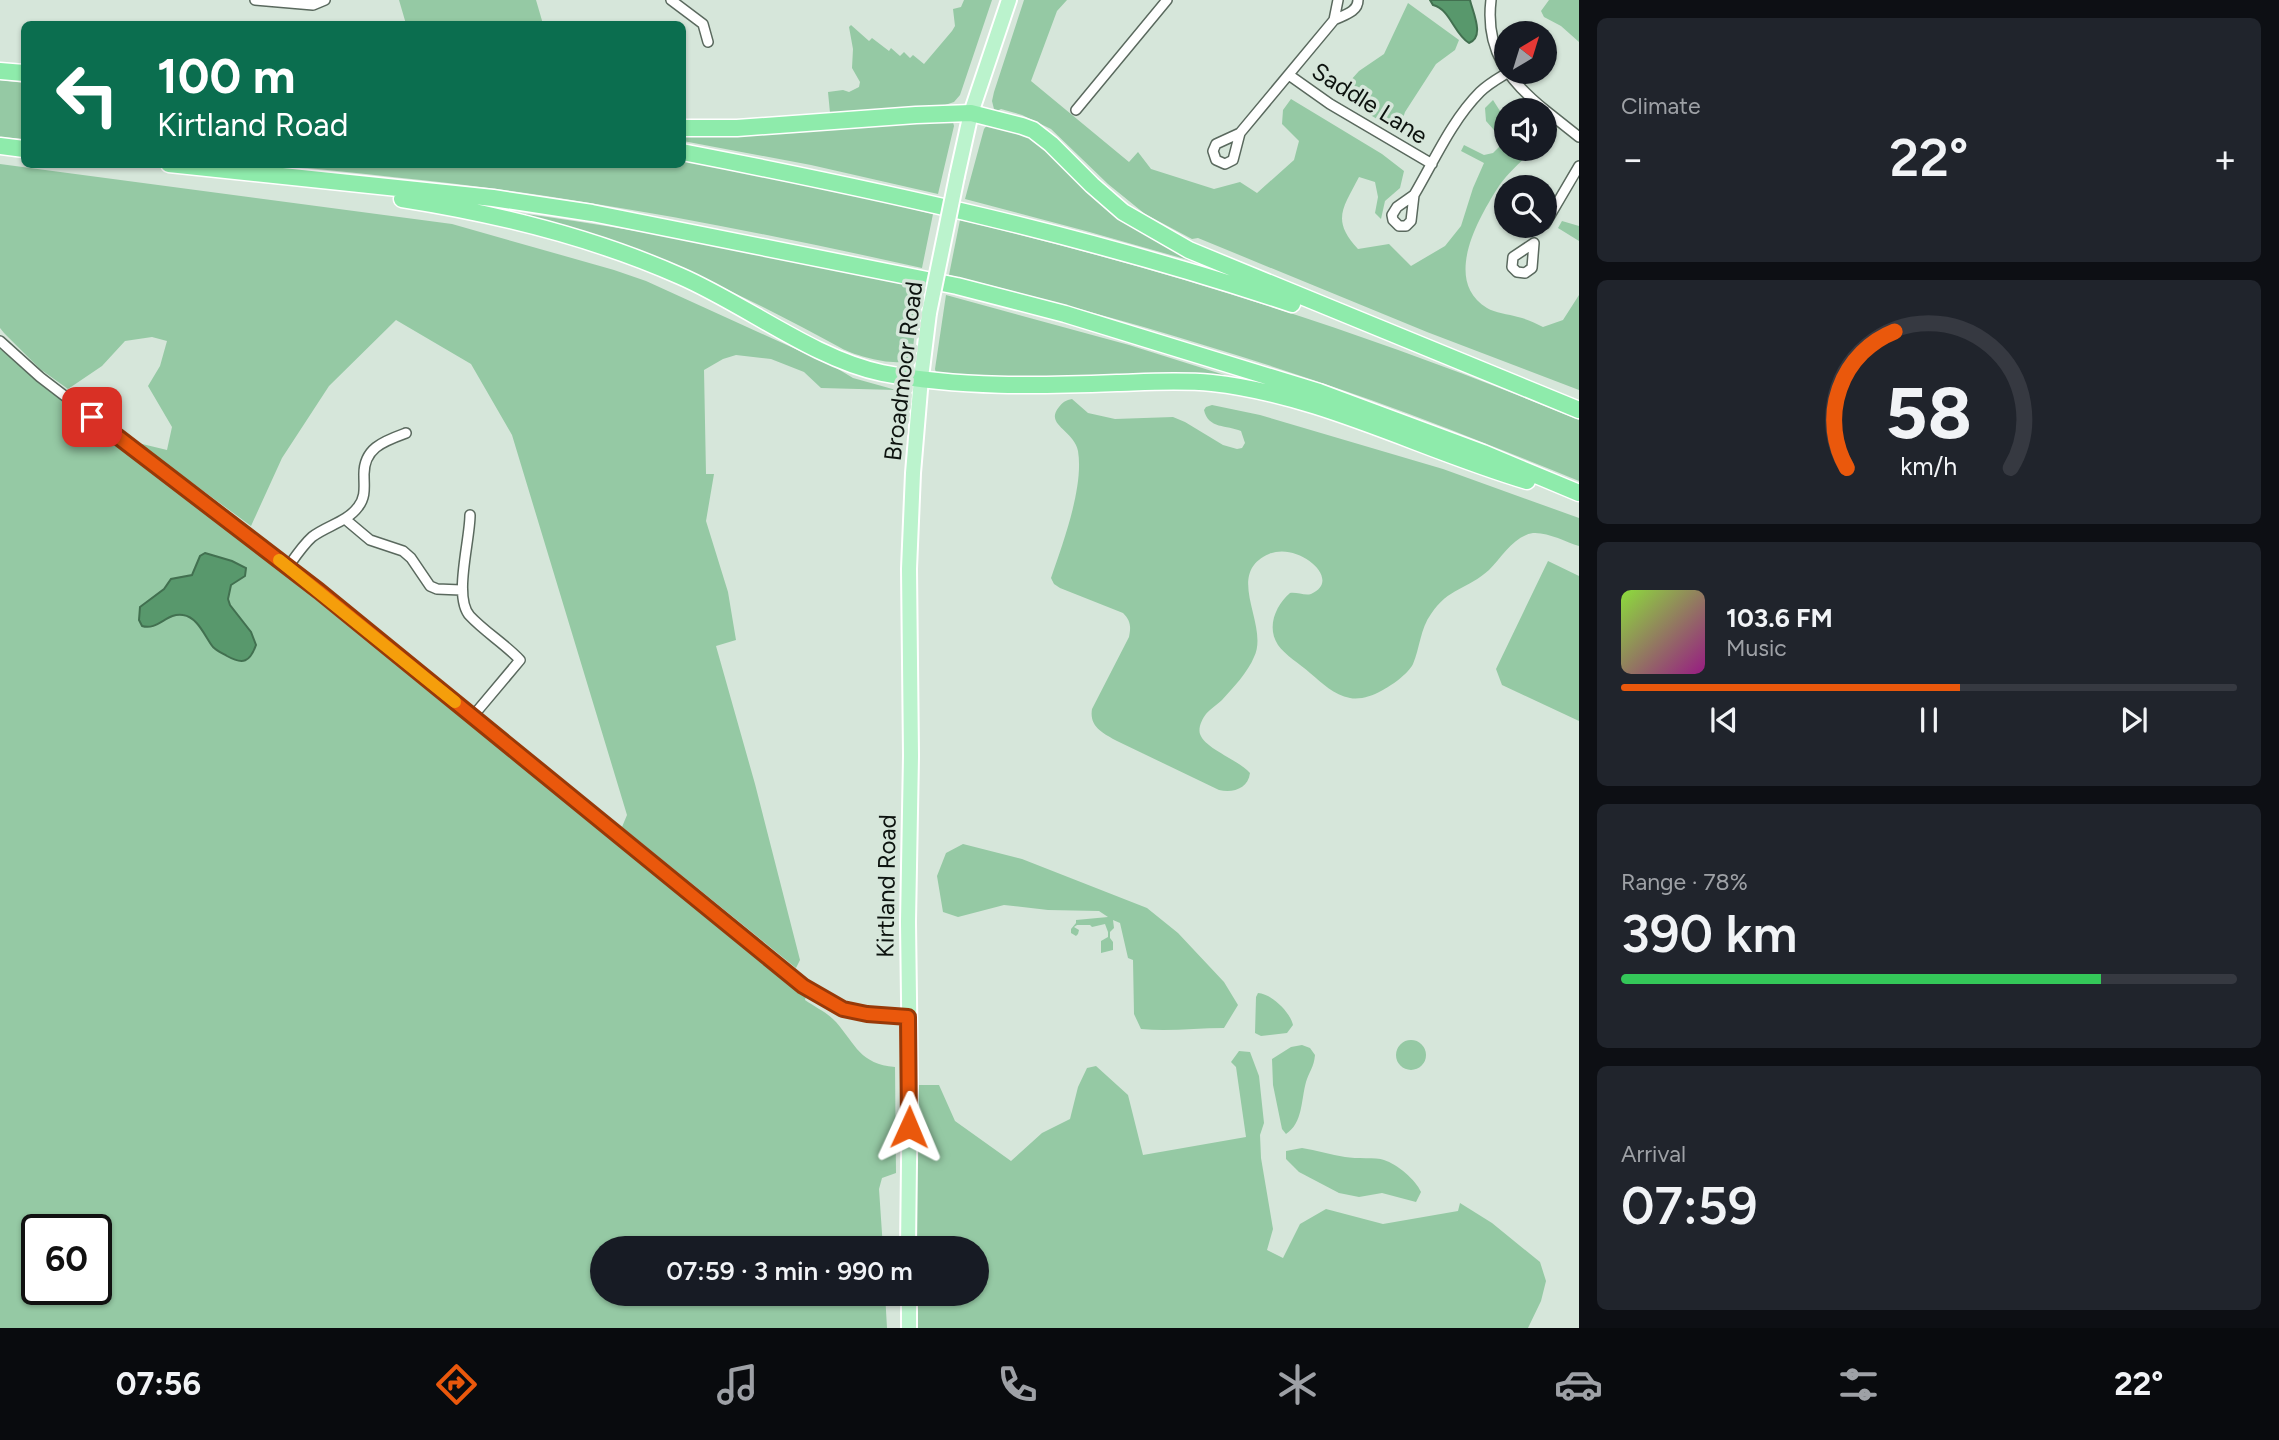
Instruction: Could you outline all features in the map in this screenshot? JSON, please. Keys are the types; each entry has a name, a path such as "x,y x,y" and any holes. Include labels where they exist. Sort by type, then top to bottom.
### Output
{"highway":[{"path":"0,71 21,73"},
{"path":"686,128 737,128 971,113 1033,130 1123,212 1189,250 1579,410"},
{"path":"0,146 21,149"},
{"path":"686,153 832,181 1087,242 1216,278 1474,365"},
{"path":"204,168 493,198 592,213 957,286 1065,314 1319,392 1483,453 1579,495"},
{"path":"231,171 468,209 615,249 682,277 841,360 881,372 983,385 1150,381 1235,386 1317,406 1485,468 1579,495"}],"main road":[{"name":"Broadmoor Road","path":"911,756 909,569 913,473 929,313 971,113 1009,0"},
{"name":"Kirtland Road","path":"908,1236 911,756"},
{"path":"909,1306 909,1328"}],"street":[{"path":"255,0 313,3 326,0"},
{"path":"671,0 704,24 708,42"},
{"path":"1076,110 1167,0"},
{"path":"1334,20 1338,0"},
{"path":"1240,133 1334,20 1355,9 1358,0"},
{"path":"1491,0 1494,44"},
{"name":"Saddle Lane","path":"1289,75 1331,104 1432,164"},
{"path":"1414,195 1472,100 1494,81"},
{"path":"1516,84 1530,98"},
{"path":"1557,120 1579,137"},
{"path":"1557,204 1579,166"},
{"path":"1534,243 1537,238"},
{"path":"0,341 40,377 288,567 803,986 843,1009 908,1017"},
{"path":"288,567 311,538 345,519 358,507 366,491 364,472 369,453 382,441 406,433"},
{"path":"470,515 470,534 461,590 464,607 470,616 520,660 473,716"},
{"path":"345,519 370,540 403,551 430,586 461,590"}],"shaded area":[{"path":"399,0 536,0 542,21 405,21"},
{"path":"964,0 992,0 960,95 954,102 942,106 830,113 828,92 849,92 859,87 860,82 852,68 851,25 869,41 872,38 900,56 904,52 910,58 913,55 924,64 952,31 955,26 953,9 961,7"},
{"path":"1024,0 1067,0 1057,11 1031,81 1129,162 1138,152 1151,169 1214,189 1240,182 1257,193 1294,160 1299,141 1282,124 1283,110 1291,99 1382,154 1404,171 1400,188 1385,201 1381,219 1375,213 1378,197 1375,182 1359,177 1345,206 1342,222 1358,249 1389,244 1411,266 1445,246 1461,226 1484,163 1461,151 1464,145 1484,155 1494,152 1494,161 1522,161 1507,175 1494,175 1494,194 1473,234 1468,250 1467,283 1474,296 1487,308 1543,327 1563,320 1579,295 1579,390 1427,332 1198,238 1192,239 1145,214 1108,184 1051,129 1022,115 994,109 994,92"},
{"path":"1430,0 1470,0 1477,24 1474,40 1469,43 1464,39 1444,11"},
{"path":"1549,0 1579,0 1579,42 1558,24 1558,21 1544,17 1541,11"},
{"path":"1408,3 1459,40 1455,50 1436,64 1402,121 1394,126 1382,122 1333,90 1350,81 1359,71 1384,54"},
{"path":"0,80 21,83 21,139 0,137"},
{"path":"1493,100 1494,130 1486,121 1485,108"},
{"path":"949,121 953,122 954,126 938,194 811,165 686,142 686,134"},
{"path":"988,124 1037,142 1199,263 965,199 984,129"},
{"path":"686,162 821,187 933,214 922,268 669,216 470,186 306,168 686,168"},
{"path":"0,164 452,224 646,281 833,366 853,378 896,390 821,388 804,372 771,359 736,355 704,370 706,474 714,474 706,521 728,592 736,640 716,646 800,960 796,968 622,827 627,815 512,435 471,364 396,320 329,386 282,458 251,526 138,443 167,450 172,427 148,386 160,366 167,341 152,337 125,341 102,366 68,389 40,369 0,328"},
{"path":"511,212 716,245 919,288 912,359 887,362 856,354 711,283 647,258"},
{"path":"960,220 1195,283 1351,333 1579,420 1579,481 1475,439 1319,382 1109,317 949,275"},
{"path":"1562,221 1579,226 1579,241 1558,228"},
{"path":"946,295 1129,345 1250,383 1012,380 936,373"},
{"path":"0,349 165,479 260,549 259,551 297,579 354,628 807,992 805,1000 833,1019 866,1058 895,1067 896,1173 882,1178 879,1189 882,1236 590,1236 590,1306 886,1306 887,1328 0,1328"},
{"path":"1072,399 1088,413 1115,419 1173,417 1223,445 1237,449 1242,448 1245,443 1241,431 1214,423 1206,416 1206,407 1212,405 1260,415 1443,469 1579,518 1579,546 1539,533 1520,538 1489,570 1438,605 1425,626 1413,664 1407,672 1381,691 1358,698 1344,696 1329,688 1278,645 1274,638 1273,624 1281,604 1290,593 1311,594 1320,588 1322,580 1320,572 1304,557 1280,551 1269,554 1256,563 1250,574 1248,587 1257,630 1254,657 1235,685 1206,714 1200,726 1200,734 1208,745 1250,773 1246,783 1239,789 1219,790 1117,741 1098,729 1093,720 1092,709 1129,637 1130,627 1123,613 1060,588 1051,578 1071,515 1078,481 1078,451 1055,419 1060,405"},
{"path":"205,553 246,568 245,576 231,585 228,599 251,632 256,645 245,660 233,659 216,650 197,623 183,615 172,616 148,627 142,626 139,620 140,607 164,589 171,579 192,575 200,556"},
{"path":"1548,561 1579,576 1579,721 1502,685 1496,669"},
{"path":"963,844 1022,859 1147,908 1178,933 1224,982 1238,1005 1224,1028 1141,1029 1134,1014 1133,960 1128,958 1120,923 1113,920 1114,928 1110,932 1110,938 1113,950 1101,953 1101,941 1108,937 1105,924 1092,927 1077,925 1074,927 1079,930 1078,934 1076,936 1071,933 1076,920 1108,917 1099,911 1048,910 1004,905 958,917 943,912 937,876 946,853"},
{"path":"1258,993 1280,1004 1288,1015 1293,1025 1287,1033 1261,1036 1255,1033"},
{"path":"1411,1040 1422,1044 1426,1055 1422,1066 1411,1070 1400,1066 1396,1055 1400,1044"},
{"path":"1302,1045 1310,1048 1315,1055 1296,1124 1286,1134 1282,1129 1273,1085 1272,1059 1291,1047"},
{"path":"1239,1051 1250,1052 1259,1076 1264,1123 1260,1135 1261,1158 1273,1229 1267,1250 1283,1258 1300,1224 1326,1209 1383,1224 1458,1211 1460,1203 1492,1223 1540,1262 1546,1281 1541,1301 1528,1328 915,1328 914,1306 989,1306 989,1236 913,1236 914,1135 919,1085 939,1085 955,1121 1011,1161 1042,1133 1070,1119 1078,1087 1087,1068 1096,1066 1128,1095 1143,1155 1246,1137 1236,1067 1231,1062"},
{"path":"1302,1148 1345,1157 1384,1160 1406,1173 1421,1192 1416,1202 1382,1193 1359,1197 1339,1193 1299,1172 1286,1159 1286,1151"}],"slow traffic":[{"path":"279,560 455,702"}],"route":[{"path":"92,417 319,591 803,986 843,1009 908,1017 909,1127"}]}
